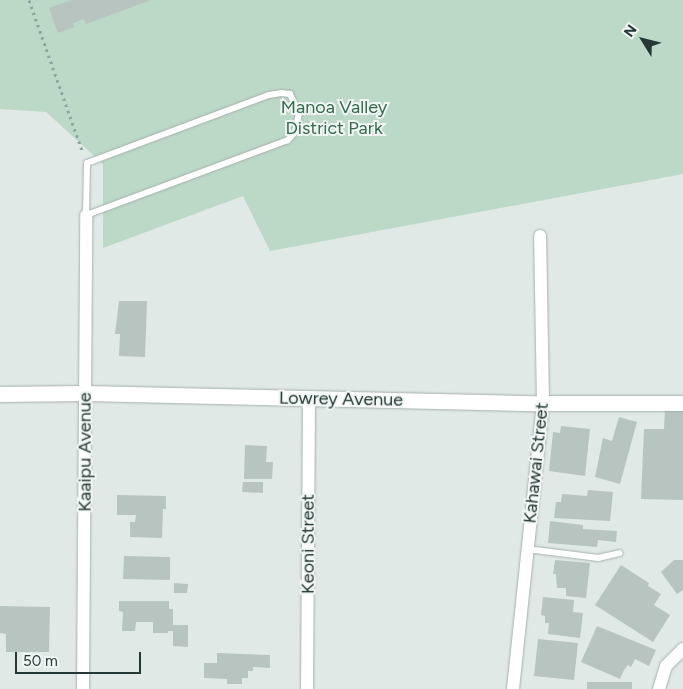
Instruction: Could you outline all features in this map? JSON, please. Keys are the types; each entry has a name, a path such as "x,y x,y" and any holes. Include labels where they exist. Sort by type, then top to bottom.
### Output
{"street":[{"name":"Kaaipu Avenue","path":"83,689 86,215"},
{"name":"Kahawai Street","path":"513,689 543,403 540,236"},
{"name":"Lowrey Avenue","path":"0,394 85,393 543,403 683,403"},
{"name":"Keoni Street","path":"307,689 309,399"},
{"path":"660,689 666,666 683,649"}],"lane":[{"path":"290,94 299,113 295,132 288,140 86,215 87,163 269,95 290,94"},
{"path":"527,549 598,558 619,553"}],"path":[{"path":"29,0 87,163"}],"green space":[{"name":"Manoa Valley District Park","path":"0,0 683,0 683,174 270,251 243,196 103,248 103,164 46,112 0,109"}],"building":[{"path":"72,0 151,0 86,24 84,19 73,23 74,27 58,33 49,8"},
{"path":"119,301 147,301 145,357 119,356 120,334 115,334"},
{"path":"665,409 683,409 683,500 641,499 644,429 664,429"},
{"path":"619,417 637,422 620,484 595,477 603,438 612,441"},
{"path":"561,426 590,429 585,476 549,471 553,432 560,433"},
{"path":"245,445 267,446 266,462 273,462 272,479 244,479"},
{"path":"243,482 263,482 263,493 242,492"},
{"path":"588,490 613,492 610,521 554,518 556,502 561,502 562,494 587,496"},
{"path":"117,495 166,496 166,509 163,509 162,538 130,537 130,522 135,522 136,515 117,515"},
{"path":"550,521 583,525 583,529 617,531 616,542 598,540 597,547 548,543"},
{"path":"124,556 170,557 170,580 123,579"},
{"path":"555,560 590,563 586,598 566,596 566,588 557,588 556,574 553,574"},
{"path":"674,560 683,560 683,590 677,594 661,572"},
{"path":"621,565 649,583 648,586 661,594 654,605 670,615 653,642 595,605"},
{"path":"174,583 188,584 187,593 174,593"},
{"path":"543,597 574,600 573,612 583,613 580,638 548,634 549,623 545,623 545,616 541,615"},
{"path":"119,601 169,601 169,609 173,609 173,625 188,625 188,647 173,646 173,631 153,633 153,622 136,622 135,631 122,631 123,612 119,611"},
{"path":"0,606 50,607 49,652 6,652 6,634 0,633"},
{"path":"597,626 656,650 649,666 635,659 631,667 628,665 624,670 620,679 581,662"},
{"path":"538,639 578,643 574,680 534,676"},
{"path":"217,653 270,655 270,668 253,667 253,671 248,671 248,678 242,678 242,684 227,684 227,679 204,678 204,663 217,663"},
{"path":"587,682 632,682 632,689 587,689"}]}
